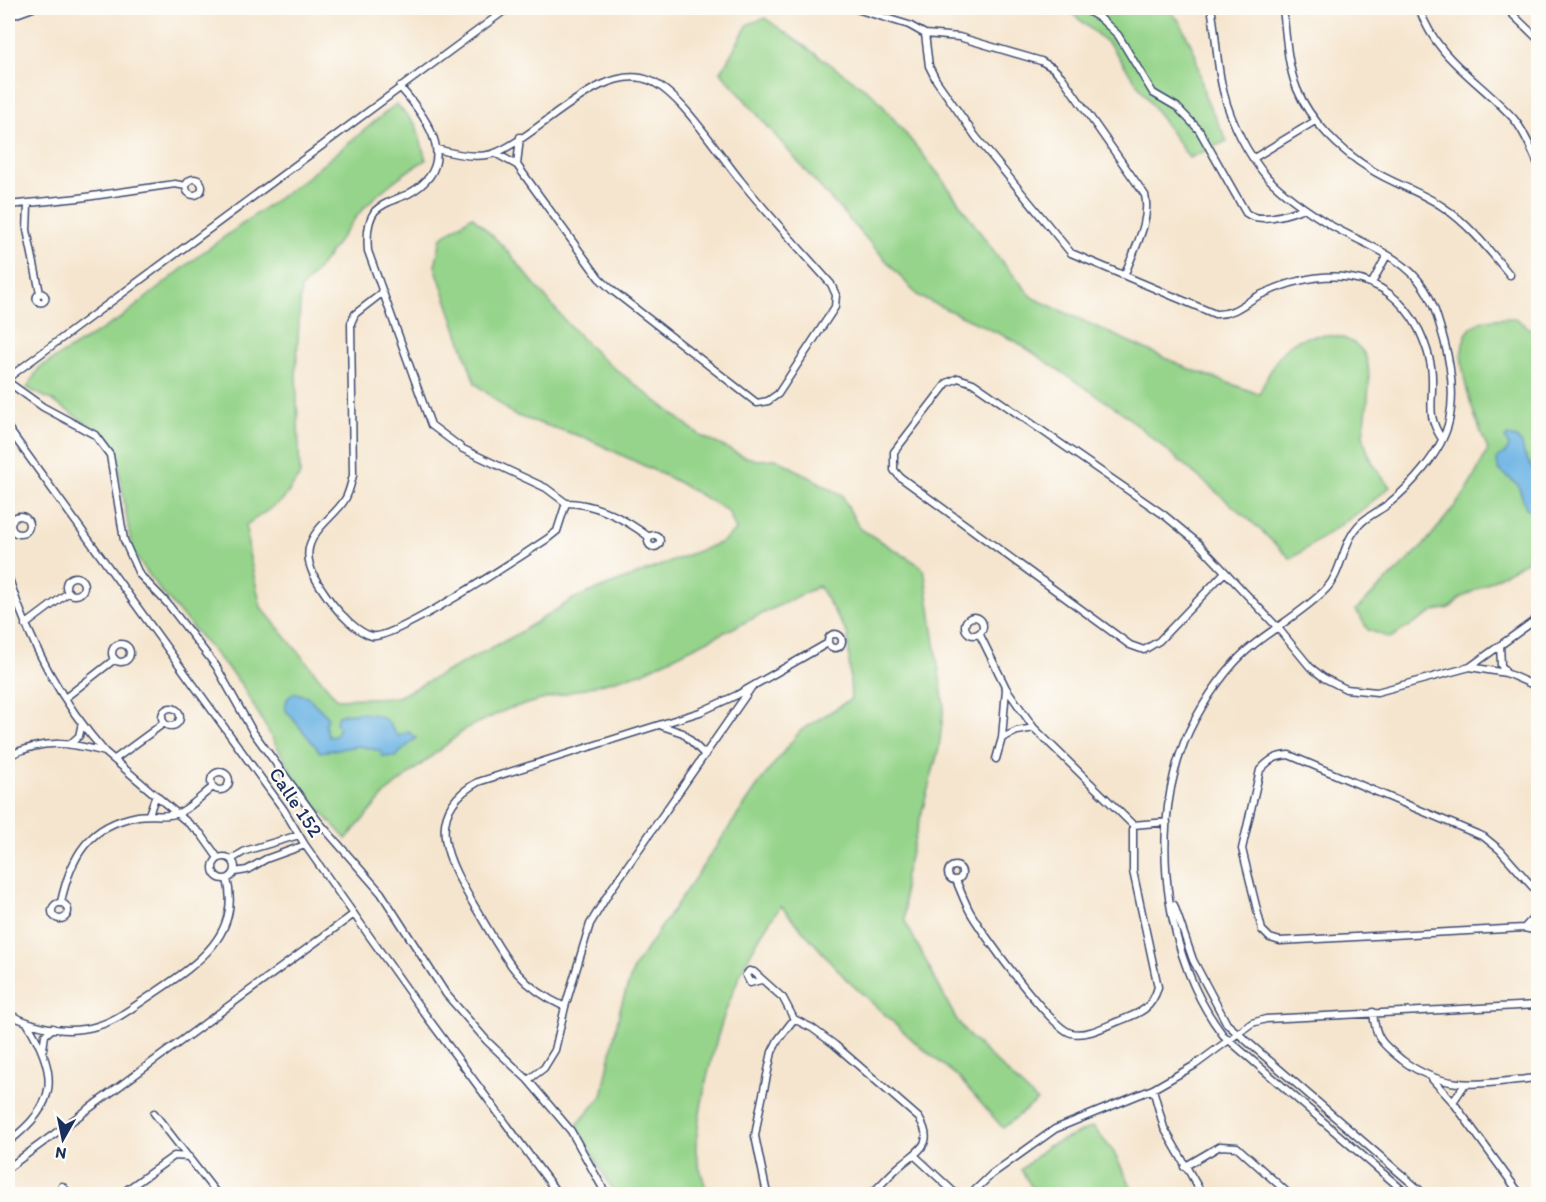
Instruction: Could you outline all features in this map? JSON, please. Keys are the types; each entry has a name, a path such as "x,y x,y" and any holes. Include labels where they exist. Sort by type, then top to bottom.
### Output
{"street":[{"path":"8,17 33,8"},
{"path":"508,8 8,380 35,402 95,435 110,455 124,540 139,574 174,612 216,666 253,732 318,821 381,893 446,994 487,1041 528,1080 570,1131 606,1194"},
{"path":"853,8 909,26 925,34 959,37 1041,61 1062,77 1144,195 1147,213 1125,274"},
{"path":"1083,8 1101,19 1118,35 1153,93 1177,107 1199,130 1249,216 1265,217 1304,208"},
{"path":"1211,8 1224,94 1239,131 1254,158 1266,175 1304,208 1387,255 1414,274 1425,289 1436,312 1446,348 1451,385 1451,410 1442,440 1400,495 1360,523 1341,555 1327,588 1234,662 1196,718 1180,754 1167,822 1174,928 1181,955 1211,1018 1229,1041 1407,1194"},
{"path":"1283,8 1297,88 1315,121 1372,170 1419,191 1445,208 1472,230 1510,275"},
{"path":"1419,8 1429,33 1443,53 1514,120 1539,164"},
{"path":"1506,8 1539,39"},
{"path":"925,34 929,66 936,80 976,137 1049,229 1071,253 1215,314 1226,314 1258,296 1296,282 1340,276 1372,283 1402,306 1418,329 1428,354 1432,378 1430,414 1442,440"},
{"path":"437,149 476,156 495,153 604,81 630,76 649,80 673,94 759,203 831,284 836,296 835,307 778,394 768,401 757,403 658,328 599,278 517,165 495,153"},
{"path":"400,87 429,124 437,149 435,167 423,184 375,212 368,229 368,251 432,425 463,449 546,488 566,503 584,503 602,510 649,537"},
{"path":"1254,158 1315,121"},
{"path":"517,165 520,137"},
{"path":"8,205 175,184 186,186"},
{"path":"28,204 27,230 40,293"},
{"path":"1372,283 1387,255"},
{"path":"382,293 355,314 351,323 353,475 350,488 345,500 314,537 308,549 310,568 334,606 364,633 374,637 390,633 511,564 547,539 557,531 566,503"},
{"path":"1225,572 1159,641 1144,650 1130,645 900,477 894,470 894,452 947,383 958,378 973,383 1164,515 1198,543 1278,628 1310,667 1324,678 1346,689 1377,692 1470,667 1539,618"},
{"name":"Calle 152","path":"8,428 270,791 354,914 558,1194"},
{"path":"8,537 14,531"},
{"path":"8,576 25,625 42,661 82,723 105,752 208,842 218,858"},
{"path":"25,625 69,592"},
{"path":"956,880 968,909 983,932 1052,1020 1070,1033 1081,1034 1142,1012 1154,1000 1158,987 1133,871 1133,825 1035,728 1006,688 979,633"},
{"path":"565,1006 531,988 519,977 500,950 453,870 445,848 444,827 450,805 460,792 478,782 700,712 828,643"},
{"path":"1500,645 1501,665 1506,673"},
{"path":"65,698 115,659"},
{"path":"1470,667 1506,673 1539,687"},
{"path":"528,1080 544,1068 555,1050 565,1006 590,924 610,891 752,686"},
{"path":"996,759 1002,738 1006,688"},
{"path":"70,744 79,736 82,723"},
{"path":"115,759 164,723"},
{"path":"660,725 682,733 705,755"},
{"path":"1002,738 1017,731 1035,728"},
{"path":"8,756 34,745 70,744 105,752"},
{"path":"1539,893 1500,850 1484,837 1289,755 1278,755 1260,770 1242,849 1262,930 1270,938 1280,941 1524,928 1539,932"},
{"path":"62,902 68,877 82,846 105,827 122,820 149,814 176,814 213,787"},
{"path":"149,814 156,795"},
{"path":"1133,825 1167,822"},
{"path":"232,859 245,851 299,835"},
{"path":"232,859 225,856 218,858 213,864 214,872 219,878 227,879 235,872 247,870 266,859 305,845"},
{"path":"232,859 235,872"},
{"path":"8,1014 26,1022 53,1028 97,1026 117,1018 196,965 215,945 226,923 230,899 227,879"},
{"path":"1170,893 1193,960 1206,989 1218,1011 1237,1034 1424,1194"},
{"path":"1524,928 1539,908"},
{"path":"8,1168 354,914"},
{"path":"761,980 783,998 794,1019 812,1028 834,1045 920,1118 927,1134 924,1144 915,1156 904,1162 871,1194"},
{"path":"971,1194 992,1174 1055,1129 1153,1089 1229,1041 1252,1023 1266,1019 1373,1012 1539,1005"},
{"path":"1373,1012 1375,1031 1381,1042 1416,1071 1432,1079 1464,1084 1539,1078"},
{"path":"767,1194 755,1136 772,1052 794,1019"},
{"path":"26,1022 43,1050"},
{"path":"8,1142 33,1122 42,1110 48,1076 43,1050 45,1035 53,1028"},
{"path":"1432,1079 1452,1102 1520,1194"},
{"path":"1452,1102 1464,1084"},
{"path":"1153,1089 1164,1128 1184,1167 1202,1194"},
{"path":"154,1113 217,1194"},
{"path":"174,1156 176,1141"},
{"path":"1184,1167 1220,1146 1237,1148 1289,1194"},
{"path":"121,1194 174,1156 189,1157"},
{"path":"915,1156 956,1194"},
{"path":"62,1186 69,1194"}],"green space":[{"path":"1061,8 1168,8 1180,22 1195,53 1205,97 1227,141 1189,158 1111,46 1069,11"},
{"path":"765,18 875,96 940,176 997,256 1033,298 1187,368 1259,394 1281,354 1291,344 1301,339 1324,335 1337,336 1358,346 1364,354 1369,374 1363,435 1373,463 1390,487 1358,513 1291,559 1253,523 1123,413 1015,341 918,296 721,72 748,24"},
{"path":"396,104 416,125 426,160 393,182 364,208 301,288 296,372 300,475 283,500 246,525 249,554 261,607 337,699 398,697 514,636 575,598 722,542 736,530 728,511 674,480 586,438 514,415 475,383 435,266 441,238 472,216 503,246 566,322 600,357 701,436 743,456 757,460 777,459 842,495 859,528 921,566 925,574 944,706 939,748 904,879 905,921 956,1019 969,1036 1037,1101 1003,1128 958,1077 916,1043 846,979 781,906 743,967 725,1012 712,1058 697,1133 696,1150 708,1194 615,1194 576,1126 602,1096 620,1009 634,967 763,778 800,731 851,699 848,635 819,586 641,673 508,709 467,728 387,792 346,839 311,800 294,776 241,684 160,590 132,551 116,450 88,424 53,401 27,388 39,368 121,318 202,253 305,179"},
{"path":"1515,318 1538,334 1538,555 1459,599 1450,608 1435,611 1390,638 1368,630 1356,610 1423,546 1466,492 1488,450 1477,424 1463,371 1464,340 1470,329 1480,322"},
{"path":"1093,1127 1113,1151 1135,1194 1036,1194 1021,1170 1048,1146"}],"water":[{"path":"1507,436 1516,438 1522,444 1524,454 1538,478 1538,507 1534,511 1526,508 1518,485 1498,469 1497,458 1506,452 1509,446 1505,439"},
{"path":"294,693 307,696 328,717 325,724 329,737 335,736 339,727 336,723 338,716 355,713 382,717 398,736 409,732 416,738 395,757 382,756 380,751 359,746 320,752 285,709 287,699"}]}
